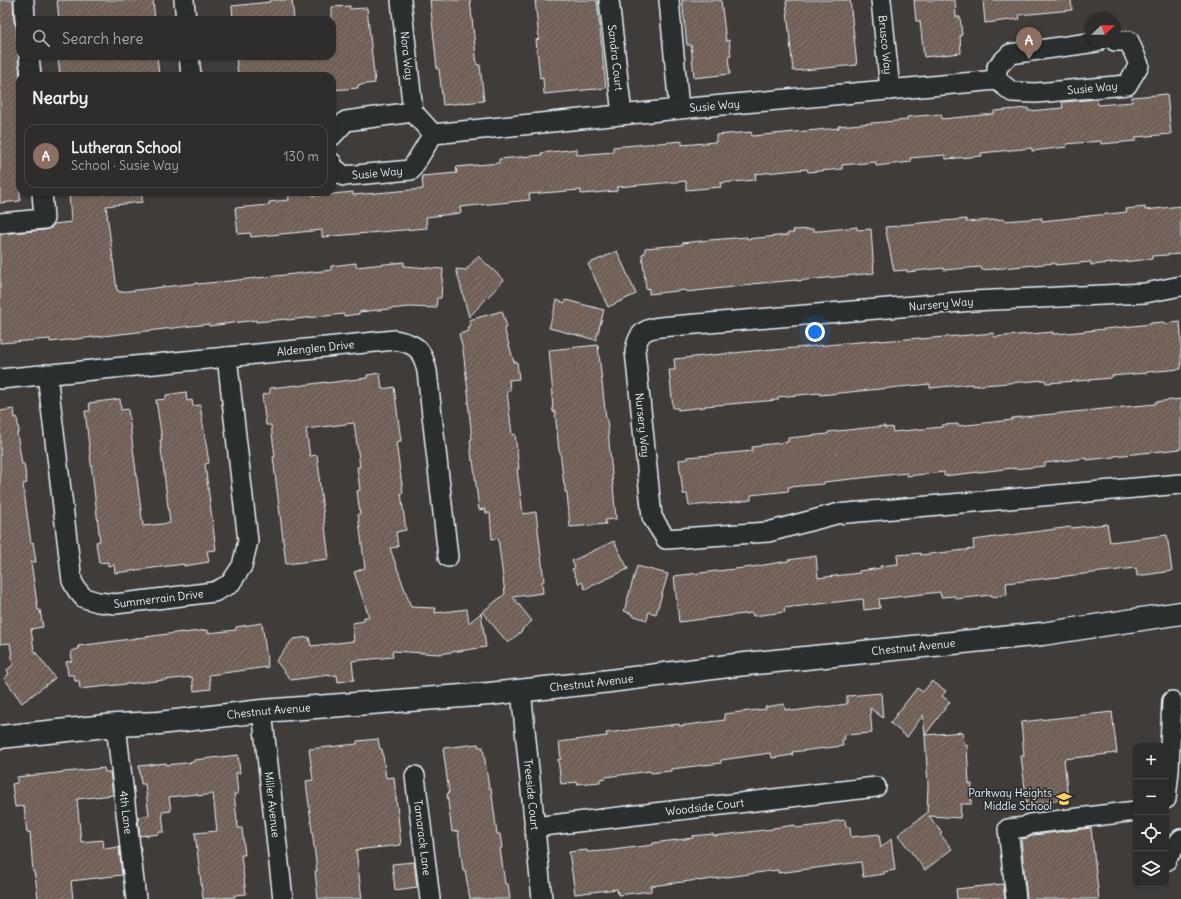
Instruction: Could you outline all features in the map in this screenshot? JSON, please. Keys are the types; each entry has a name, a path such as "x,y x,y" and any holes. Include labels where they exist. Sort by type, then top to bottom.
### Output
{"main road":[{"name":"Chestnut Avenue","path":"0,737 116,725 159,723 262,710 356,704 521,690 736,665 1042,634 1181,613"}],"street":[{"path":"24,0 25,16"},
{"path":"184,0 186,16"},
{"name":"Nora Way","path":"401,0 413,112"},
{"name":"Sandra Court","path":"609,0 622,115"},
{"path":"669,0 679,109"},
{"name":"Brusco Way","path":"881,0 890,90"},
{"name":"Susie Way","path":"336,169 344,176 411,170 433,134 679,109 997,80 1012,92 1036,92 1127,85 1139,65 1129,41 1121,41"},
{"path":"997,80 997,67 1010,54 1085,44"},
{"path":"29,60 31,72"},
{"path":"189,60 191,72"},
{"path":"336,132 346,121 413,112 433,134"},
{"path":"0,223 44,219 42,196"},
{"name":"Nursery Way","path":"1181,286 1145,293 972,301 660,327 650,329 640,334 636,343 635,351 652,517 666,539 768,532 836,514 1181,484"},
{"name":"Aldenglen Drive","path":"0,379 395,340 410,343 418,349 424,359 427,371 448,557"},
{"name":"Summerrain Drive","path":"47,374 72,582 76,590 84,598 98,602 115,604 214,592 230,584 242,566 248,541 227,357"},
{"name":"Treeside Court","path":"521,690 542,899"},
{"path":"1168,779 1172,701"},
{"name":"Miller Avenue","path":"262,710 283,899"},
{"name":"4th Lane","path":"116,725 136,899"},
{"name":"Tamarack Lane","path":"415,776 430,899"},
{"name":"Woodside Court","path":"534,827 876,787"},
{"path":"1016,899 1008,829 1025,827 1030,824 1133,811"},
{"path":"1169,854 1181,839"}],"building":[{"path":"0,0 13,0 14,21 16,26 16,60 19,60 20,72 16,72 16,196 20,196 20,201 0,203"},
{"path":"57,0 153,0 155,16 59,16"},
{"path":"269,0 292,0 294,16 233,16 232,6 270,2"},
{"path":"430,0 470,0 477,65 480,65 484,101 443,105 439,69 437,69"},
{"path":"535,0 597,0 606,88 544,94 543,77 540,78 536,40 539,39"},
{"path":"682,0 721,0 726,41 729,40 731,56 728,57 730,74 694,78 691,45 687,45"},
{"path":"850,0 857,65 793,71 786,1"},
{"path":"914,0 955,0 956,17 960,17 962,35 960,35 961,53 924,57 920,21 916,21"},
{"path":"983,0 1071,0 1072,10 1019,15 1020,19 985,23"},
{"path":"350,6 350,9 367,8 375,83 358,85 358,88 336,90 336,72 238,72 236,60 336,60 336,16 332,16 332,7"},
{"path":"58,60 157,60 159,72 60,72"},
{"path":"1167,94 1171,134 1136,137 1136,141 1101,144 1101,141 1066,144 1067,147 1032,151 1032,148 981,153 982,156 946,159 945,155 910,158 911,162 876,166 876,162 842,165 842,169 808,172 807,169 755,174 756,180 720,183 721,187 686,190 686,181 617,187 617,191 581,194 581,190 529,194 530,200 460,207 461,213 426,217 427,228 322,237 322,230 251,237 250,233 238,234 235,208 269,205 269,202 289,200 288,196 336,196 336,194 353,192 353,195 423,189 422,176 457,173 456,167 499,163 499,159 542,155 541,153 577,149 577,155 613,152 613,147 682,141 682,145 716,142 716,135 751,132 752,136 839,128 838,126 907,120 907,117 941,114 942,119 994,114 994,111 1028,108 1028,111 1063,108 1062,102 1097,99 1098,105 1132,102 1132,97"},
{"path":"69,196 142,196 142,202 106,206 117,290 119,292 331,270 331,266 356,263 356,267 404,262 404,266 443,269 441,298 437,298 436,308 409,307 359,312 359,314 344,316 344,314 256,322 256,320 209,326 209,324 50,342 50,339 0,343 0,234 45,230 51,228 54,224 71,222"},
{"path":"1181,206 1181,254 1152,256 1152,259 1091,265 1091,262 1055,265 1055,263 982,270 981,267 944,270 944,268 907,272 907,270 894,271 885,227 966,219 966,222 1042,218 1042,221 1127,212 1126,209 1145,207 1145,210"},
{"path":"857,227 857,230 871,229 874,273 751,284 686,292 686,290 649,294 649,288 646,289 642,254 645,253 645,248 682,245 682,243 710,240 747,237 747,239 788,235 788,233 794,233 793,230 813,229 813,231 820,231"},
{"path":"617,251 636,294 608,307 588,264"},
{"path":"478,256 504,280 469,317 456,269 466,270"},
{"path":"557,300 565,303 566,300 604,310 596,340 549,328"},
{"path":"502,311 507,327 504,328 514,362 517,362 519,379 509,380 510,390 507,391 512,435 515,434 519,469 517,469 523,514 536,512 544,581 542,582 543,593 513,597 532,621 508,643 482,612 505,594 498,538 492,539 490,513 486,513 485,509 479,510 470,440 472,439 469,400 463,350 459,334 469,331 468,327 471,326 469,320"},
{"path":"1164,322 1164,324 1180,322 1181,369 1111,376 1111,378 1046,383 1045,380 930,388 930,384 820,395 820,393 778,397 778,400 705,406 678,410 678,408 673,408 669,370 675,370 674,359 880,340 920,339 994,333 994,337 1053,332 1053,334 1068,333"},
{"path":"598,345 607,419 616,519 605,520 606,524 570,527 567,492 565,492 555,412 553,412 549,350"},
{"path":"380,373 382,389 394,387 401,441 396,442 406,530 396,532 398,547 390,548 411,607 436,608 435,613 467,609 469,623 481,613 486,647 439,654 392,651 393,657 352,661 354,680 338,682 337,675 329,675 291,680 276,661 293,639 309,637 311,646 354,641 352,623 364,621 364,617 369,617 354,572 365,568 358,514 360,514 357,491 360,490 357,467 360,467 354,423 306,429 310,456 317,455 329,559 286,564 273,457 275,457 271,425 266,425 262,395 270,393 270,388 367,378 367,375"},
{"path":"186,392 187,401 192,400 193,406 200,405 209,463 205,464 216,550 207,551 209,562 115,573 114,565 108,566 108,562 99,563 96,542 100,541 85,411 90,411 89,403 120,399 121,410 128,409 143,526 170,523 160,440 162,440 156,400 166,399 166,395"},
{"path":"1181,399 1181,449 1087,460 1087,458 1045,463 1045,466 944,476 944,472 907,476 907,473 824,482 824,484 788,487 789,491 751,495 751,500 721,504 689,506 687,494 683,494 679,460 688,459 688,457 752,451 752,447 788,442 788,438 828,434 828,432 885,426 885,428 892,427 893,432 942,427 942,425 958,424 958,426 1012,420 1012,418 1155,404 1155,402"},
{"path":"14,409 15,418 17,417 19,432 17,433 22,464 24,464 27,483 23,484 31,543 33,542 36,562 31,562 38,610 40,610 43,627 31,629 34,650 55,678 22,703 4,678 9,674 7,670 13,665 10,643 0,644 0,411"},
{"path":"1107,524 1110,542 1167,535 1172,571 1137,576 1136,568 1006,583 1007,595 992,597 992,595 956,599 955,596 941,597 940,592 879,599 880,608 864,610 863,599 784,608 785,612 753,616 752,613 679,622 674,576 752,567 816,556 818,578 859,573 859,571 881,568 880,566 898,564 897,555 920,553 921,555 974,549 973,540 1071,527"},
{"path":"614,541 628,569 585,589 582,582 579,584 572,569 575,568 572,561"},
{"path":"637,566 668,574 656,614 649,612 647,620 624,611"},
{"path":"262,623 268,667 209,675 211,689 194,691 192,677 80,689 79,681 75,681 74,675 68,675 66,662 72,661 71,651 79,649 78,646 183,632 208,630 208,633 236,630 236,627"},
{"path":"932,681 946,691 942,696 950,702 925,735 923,715 907,737 890,723 917,688 923,692"},
{"path":"881,693 883,718 870,708 872,733 844,735 845,739 842,740 843,746 792,752 793,755 772,758 771,753 721,760 721,763 671,769 671,771 651,773 650,771 606,777 600,779 600,782 561,784 558,759 561,759 559,742 607,736 606,733 725,720 724,714 766,709 765,707 784,704 785,710 791,709 792,711 847,704 847,696"},
{"path":"1112,712 1117,753 1064,759 1068,799 1027,805 1021,756 1024,756 1021,722"},
{"path":"963,732 964,745 967,745 969,784 972,784 971,804 961,804 960,818 929,816 942,833 940,834 952,849 925,870 898,835 927,813 928,785 925,735"},
{"path":"378,739 380,749 382,749 386,778 394,777 401,845 356,850 362,899 318,899 315,871 317,871 306,781 313,780 309,749 357,744 357,741"},
{"path":"478,744 479,747 483,747 489,788 491,788 497,834 500,834 502,848 500,848 505,884 508,884 510,899 470,899 465,870 463,870 458,831 452,832 443,748"},
{"path":"238,755 240,773 236,773 238,794 234,794 238,828 242,828 245,855 241,855 246,894 235,895 235,897 203,899 195,833 217,831 213,794 169,797 171,811 162,812 164,832 140,836 138,817 149,815 145,784 141,784 139,766 194,762 194,760"},
{"path":"104,768 105,772 110,772 113,795 77,799 81,842 103,840 104,849 119,847 122,875 71,881 73,899 38,899 33,872 30,832 27,833 24,806 15,807 12,784 17,783 17,777"},
{"path":"845,820 846,827 850,827 851,837 879,834 881,848 891,839 895,870 884,872 884,874 863,877 861,862 778,873 778,870 651,886 651,891 618,895 617,889 575,894 569,852 587,850 587,852 604,851 653,845 653,843 693,838 692,836 713,834 714,836 795,825 796,828 830,824 830,822"},
{"path":"1091,828 1099,899 1027,899 1021,839 1034,835"},
{"path":"414,862 417,887 395,890 392,864"},
{"path":"1003,884 1005,899 957,899 956,889"}],"place":[{"name":"Lutheran School","path":"1029,60"},
{"name":"Parkway Heights Middle School","path":"1064,799"}]}
